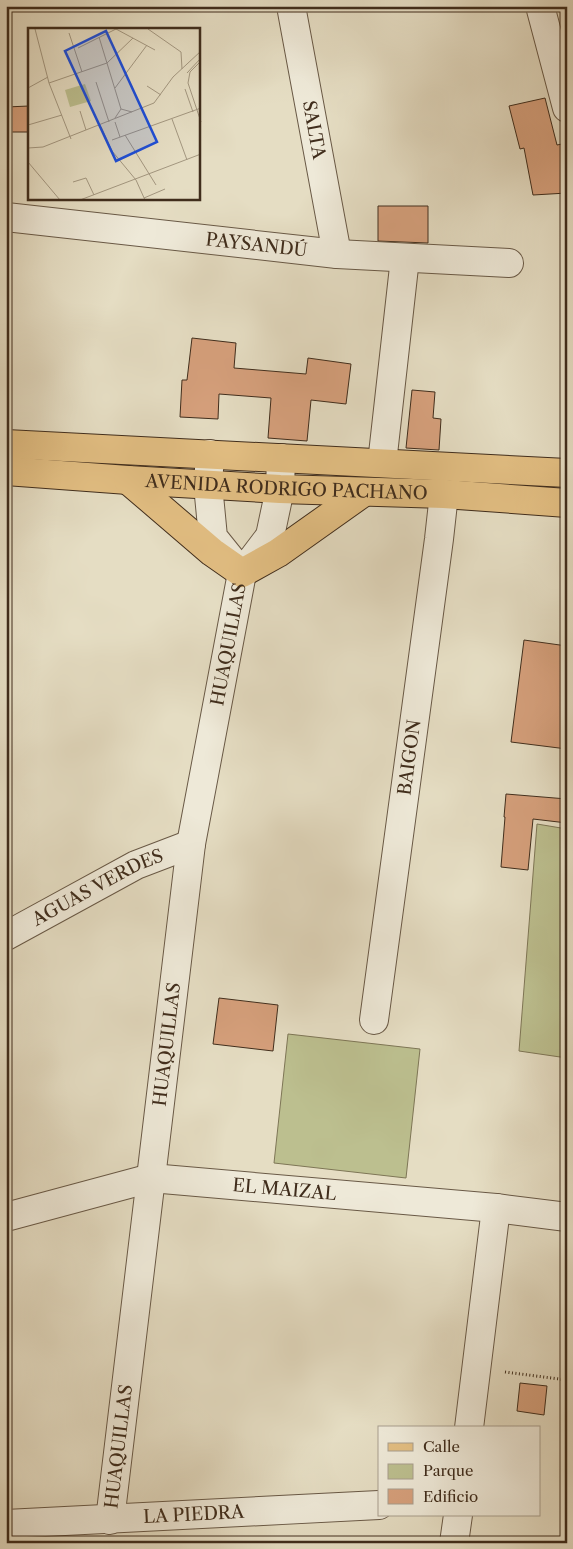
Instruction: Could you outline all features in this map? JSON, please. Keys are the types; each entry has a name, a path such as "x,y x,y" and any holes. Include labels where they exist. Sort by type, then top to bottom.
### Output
{"main road":[{"name":"AVENIDA RODRIGO PACHANO","path":"6,444 567,473"},
{"name":"AVENIDA RODRIGO PACHANO","path":"6,471 208,485 444,494 567,503"},
{"path":"128,480 212,552 242,573 278,553 364,492"}],"street":[{"name":"SALTA","path":"291,6 337,254"},
{"path":"540,6 567,108"},
{"name":"PAYSANDÚ","path":"6,217 337,254 509,262"},
{"path":"382,463 405,258"},
{"path":"210,454 208,485 213,537 242,573 270,536 280,489 281,458"},
{"name":"BAIGON","path":"374,1020 444,494"},
{"name":"HUAQUILLAS","path":"110,1520 191,844 242,573"},
{"name":"AGUAS VERDES","path":"6,936 136,866 191,844"},
{"name":"EL MAIZAL","path":"6,1217 151,1178 496,1208 567,1217"},
{"path":"470,1426 496,1208"},
{"name":"LA PIEDRA","path":"6,1524 378,1505"},
{"path":"454,1543 458,1516"}],"path":[{"path":"477,1368 567,1380"}],"green space":[{"path":"537,824 567,829 567,1058 519,1051"},
{"path":"288,1034 420,1049 406,1178 274,1163"}],"building":[{"path":"545,98 557,145 567,143 567,193 533,195 524,148 520,149 509,106"},
{"path":"28,106 28,132 6,132 6,107"},
{"path":"378,206 428,206 428,243 378,241"},
{"path":"192,338 236,343 234,368 306,374 308,358 351,364 346,404 311,400 307,441 268,438 271,398 219,394 218,419 180,417 182,380 187,380"},
{"path":"412,390 435,392 433,418 441,419 439,450 406,448"},
{"path":"524,640 567,646 567,749 511,742"},
{"path":"506,794 567,799 567,823 533,819 528,870 501,867"},
{"path":"219,998 278,1005 273,1051 213,1044"},
{"path":"520,1383 547,1386 544,1415 517,1411"}]}
